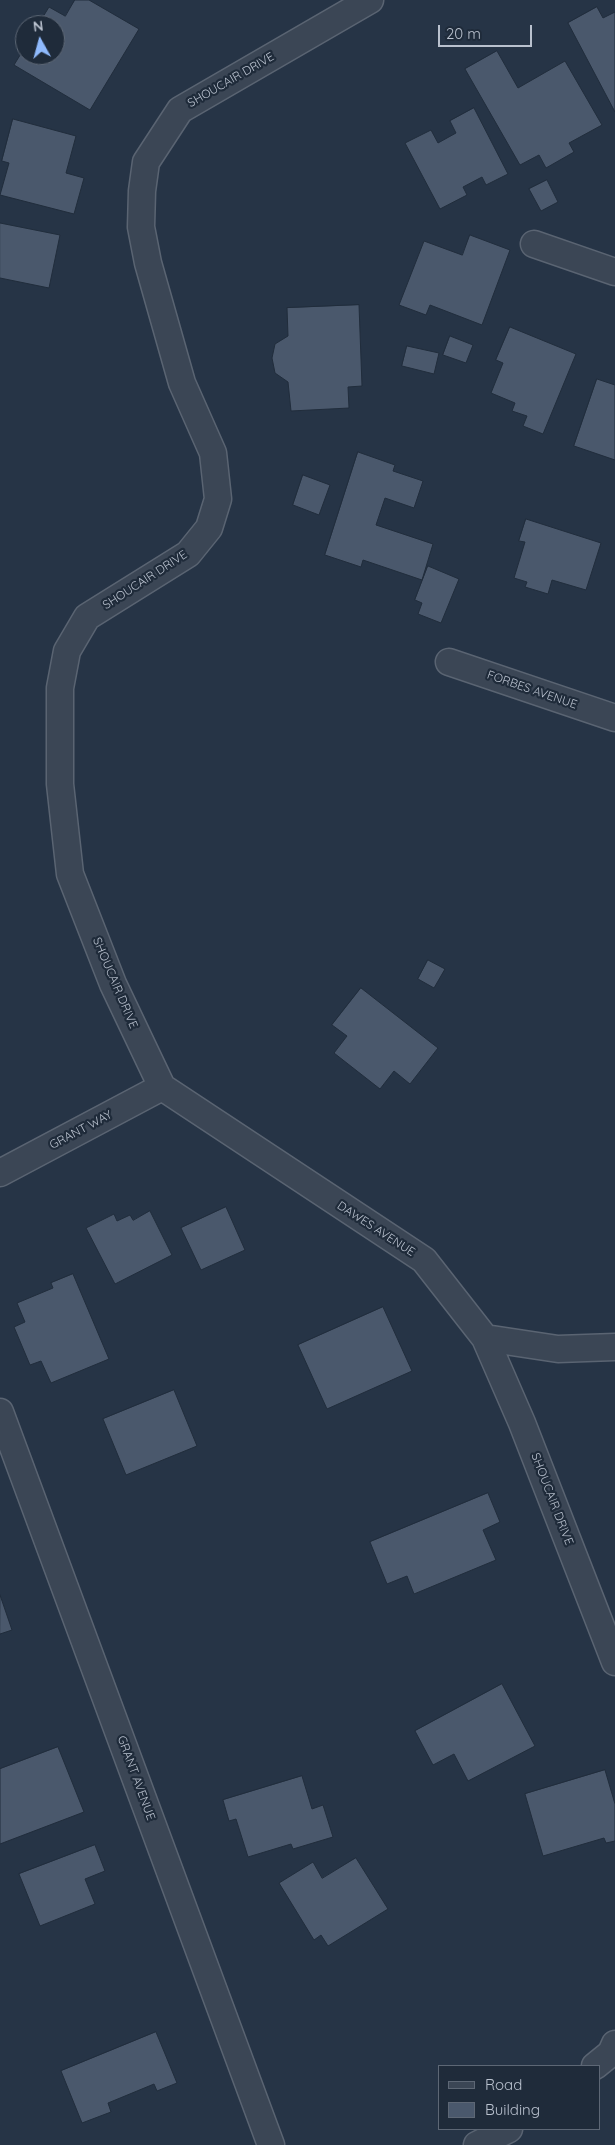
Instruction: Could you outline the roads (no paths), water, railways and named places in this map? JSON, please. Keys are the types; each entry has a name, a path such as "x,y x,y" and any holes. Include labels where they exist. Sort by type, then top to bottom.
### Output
{"street":[{"name":"SHOUCAIR DRIVE","path":"162,1087 113,984 70,874 60,784 60,688 68,651 72,643 87,617 188,554 208,528 218,499 213,454 182,383 148,263 141,227 142,191 146,162 180,110 370,0"},
{"path":"534,244 615,272"},
{"name":"FORBES AVENUE","path":"449,662 615,718"},
{"name":"GRANT WAY","path":"0,1173 162,1087"},
{"name":"DAWES AVENUE","path":"162,1087 424,1260 485,1338"},
{"name":"SHOUCAIR DRIVE","path":"485,1338 522,1422 615,1662"},
{"path":"485,1338 558,1349 615,1347"},
{"name":"GRANT AVENUE","path":"0,1412 271,2145"},
{"path":"596,2065 610,2053 615,2044"},
{"path":"477,2145 507,2130"}]}
